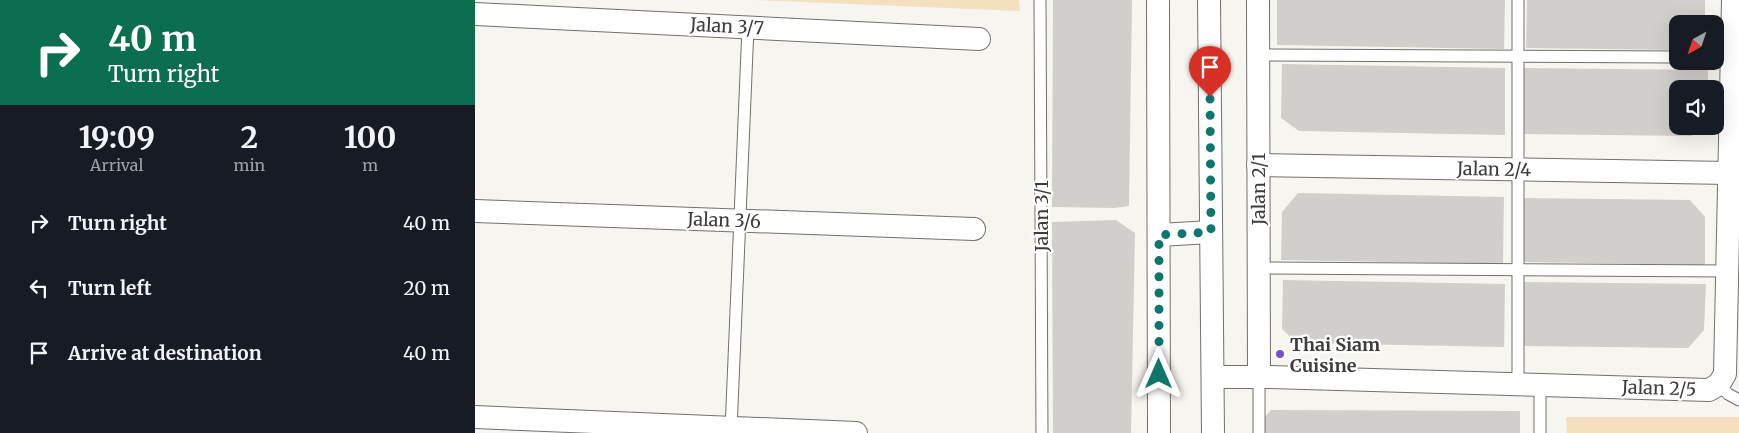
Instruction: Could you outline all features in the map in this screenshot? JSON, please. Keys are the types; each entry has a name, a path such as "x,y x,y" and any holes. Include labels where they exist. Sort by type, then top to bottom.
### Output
{"street":[{"path":"1158,0 1159,433"},
{"path":"1209,0 1213,433"},
{"name":"Jalan 2/1","path":"1258,0 1259,378"},
{"name":"Jalan 2/5","path":"1213,378 1540,384 1709,390 1719,384 1725,374 1729,173 1728,58 1733,0"},
{"name":"Jalan 3/7","path":"475,14 979,38"},
{"name":"Jalan 2/4","path":"1258,165 1729,173"},
{"name":"Jalan 3/6","path":"475,211 974,229"},
{"path":"1159,235 1211,232"},
{"path":"475,417 731,430 855,433"}],"lane":[{"name":"Jalan 3/1","path":"1040,0 1042,433"},
{"path":"1517,0 1518,384"},
{"path":"731,430 748,28"},
{"path":"1258,55 1669,57"},
{"path":"1258,268 1727,271"},
{"path":"1259,378 1259,433"},
{"path":"1540,384 1540,433"},
{"path":"1719,384 1739,400"}],"shaded area":[{"path":"754,0 1019,0 1020,11"},
{"path":"1566,417 1739,417 1739,433 1567,433"}],"building":[{"path":"1053,0 1132,0 1129,206 1114,208 1052,207"},
{"path":"1277,0 1505,0 1504,49 1277,45"},
{"path":"1527,0 1705,0 1705,15 1669,15 1669,50 1526,48"},
{"path":"1282,64 1505,68 1505,135 1299,131 1281,118"},
{"path":"1524,68 1708,70 1708,80 1669,80 1669,135 1692,135 1691,136 1523,134"},
{"path":"1298,193 1504,197 1503,264 1281,260 1282,212"},
{"path":"1523,198 1690,200 1705,217 1705,265 1523,262"},
{"path":"1116,220 1135,233 1131,433 1053,433 1052,222"},
{"path":"1283,280 1505,284 1504,347 1297,343 1282,329"},
{"path":"1524,282 1706,284 1704,330 1688,348 1524,346"},
{"path":"1271,410 1520,411 1520,433 1262,433 1262,420"}],"place":[{"name":"Thai Siam Cuisine","path":"1280,354"}],"route":[{"path":"1159,374 1159,235 1211,232 1210,97"}]}
